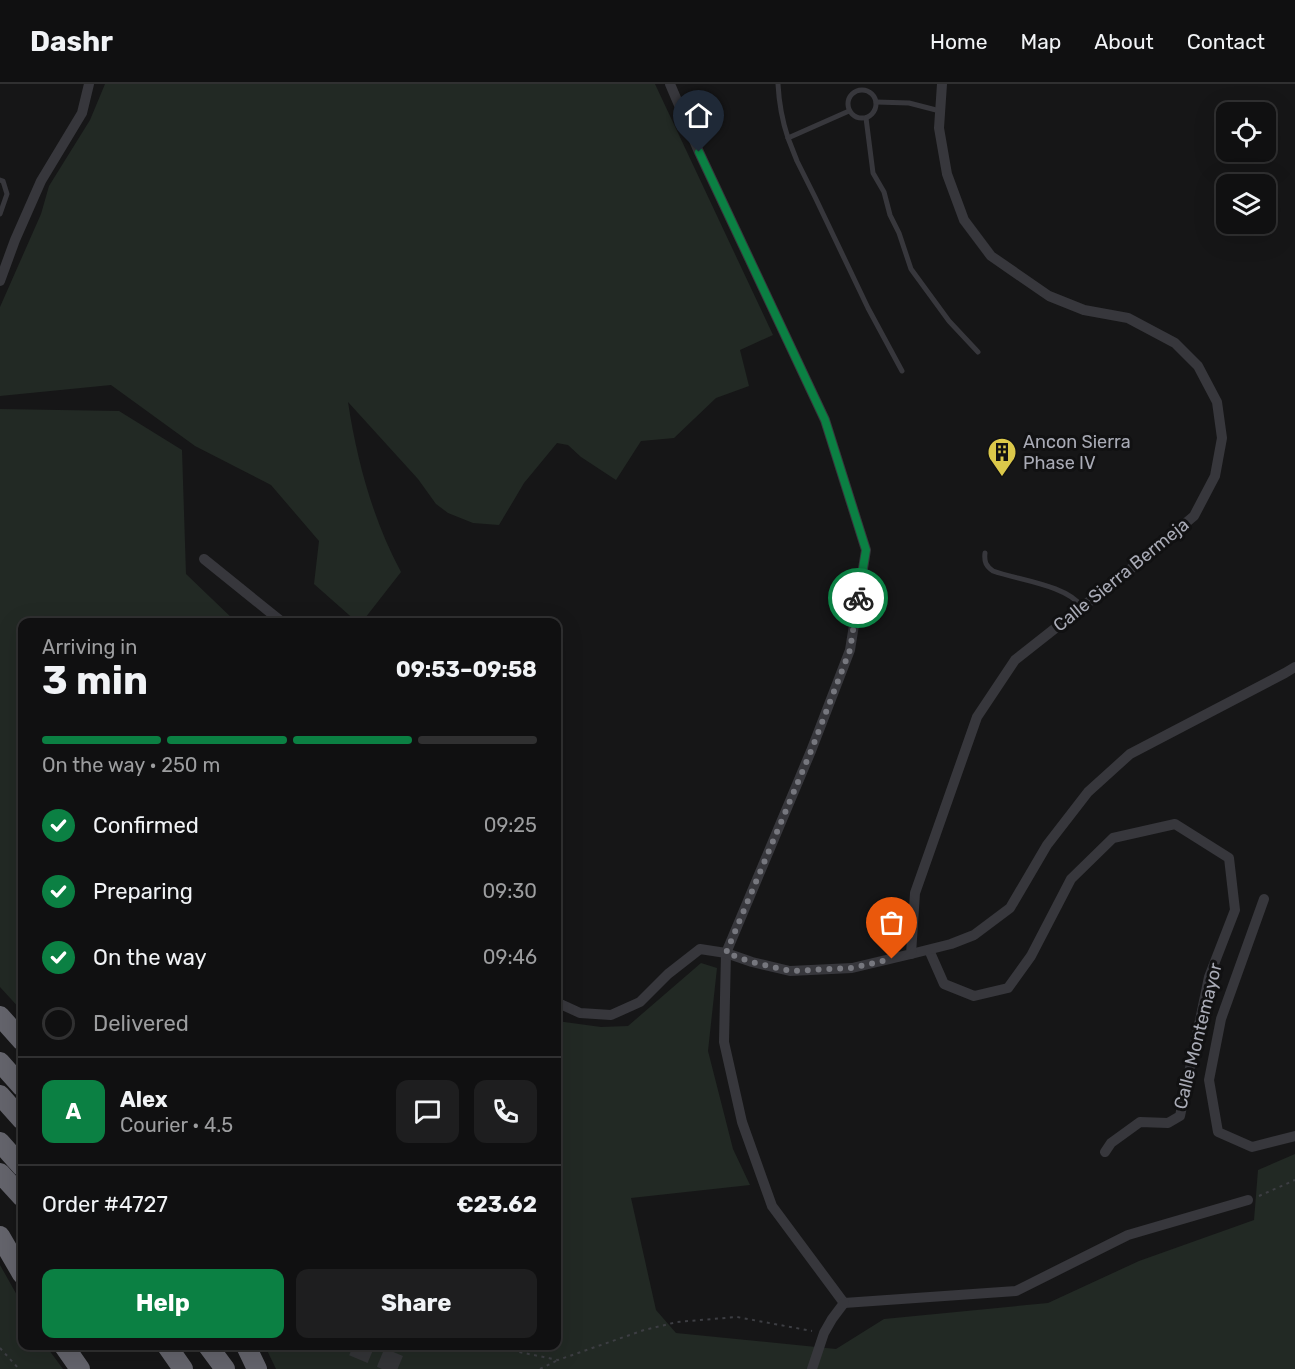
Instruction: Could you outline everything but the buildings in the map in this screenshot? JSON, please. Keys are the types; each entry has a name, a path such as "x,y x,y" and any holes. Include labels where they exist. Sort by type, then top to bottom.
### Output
{"highway":[{"path":"0,1016 18,1036"},
{"path":"0,1062 18,1082"},
{"path":"0,1095 18,1115"},
{"path":"0,1142 18,1162"},
{"path":"0,1173 18,1193"},
{"path":"0,1236 18,1267"},
{"path":"67,1350 80,1369"},
{"path":"170,1350 183,1369"},
{"path":"211,1350 225,1369"},
{"path":"248,1350 256,1369"}],"street":[{"path":"0,281 41,181 82,113 89,84"},
{"path":"670,84 699,152 825,420 866,550 850,650 811,751 726,953 724,1042 741,1122 772,1206 844,1303"},
{"name":"Calle Sierra Bermeja","path":"911,954 915,893 977,717 1015,660 1194,516 1215,476 1222,438 1217,402 1198,366 1175,343 1128,318 1084,310 1049,296 991,256 964,220 946,174 939,128 942,84"},
{"path":"204,559 277,618"},
{"path":"561,1004 580,1013 611,1015 640,1002 668,974 700,950 726,953 790,971 852,968 929,950 974,935 1010,908 1047,845 1088,792 1130,754 1295,667"},
{"name":"Calle Montemayor","path":"929,950 944,984 974,996 1008,988 1031,956 1071,879 1113,838 1175,824 1229,858 1235,910 1209,977 1180,1116 1168,1123 1140,1122 1112,1143 1105,1152"},
{"path":"1264,899 1221,1019 1209,1080 1218,1132 1252,1147 1295,1136"},
{"path":"812,1369 824,1333 844,1303 1016,1291 1128,1235 1248,1200"}],"lane":[{"path":"778,84 782,118 796,161 868,308 902,371"},
{"path":"857,87 872,93 876,102 874,112 866,118 856,117 849,111 848,101 857,87"},
{"path":"876,102 909,103 940,111"},
{"path":"788,138 849,111"},
{"path":"866,118 873,173 884,192 890,215 911,268 949,321 978,352"},
{"path":"0,180 3,181 7,194 0,214"},
{"path":"985,553 985,563 993,571 1067,594 1082,607"}],"path":[{"path":"1248,1200 1295,1180"},
{"path":"540,1369 558,1360 644,1330 677,1322 737,1317 824,1333"},
{"path":"0,1348 19,1369"},
{"path":"509,1350 558,1360"}],"shaded area":[{"path":"105,84 655,84 773,335 740,350 749,386 716,398 674,438 641,441 616,480 581,457 568,445 557,443 524,483 499,525 473,523 448,513 436,504 418,479 348,402 367,490 382,532 401,572 365,618 352,618 314,584 319,541 271,485 195,446 111,385 0,396 0,307 41,214 49,186 90,120"},
{"path":"0,409 119,411 182,450 186,574 232,618 18,618 18,1007 0,987"},
{"path":"701,963 717,968 708,1051 733,1149 750,1185 631,1198 656,1310 676,1333 836,1349 884,1319 1048,1303 1139,1261 1254,1220 1258,1170 1295,1154 1295,1369 276,1369 267,1350 561,1350 561,1022 601,1027 628,1026"},
{"path":"0,1265 18,1297 18,1350 49,1350 63,1369 0,1369"}],"tunnel":[{"path":"363,1350 408,1369"}],"way so far":[{"path":"858,598 850,650 811,751 726,953 790,971 852,968 892,959"}],"place":[{"name":"Ancon Sierra Phase IV","path":"1002,478"}],"route":[{"path":"699,152 825,420 866,550 858,598"}]}
